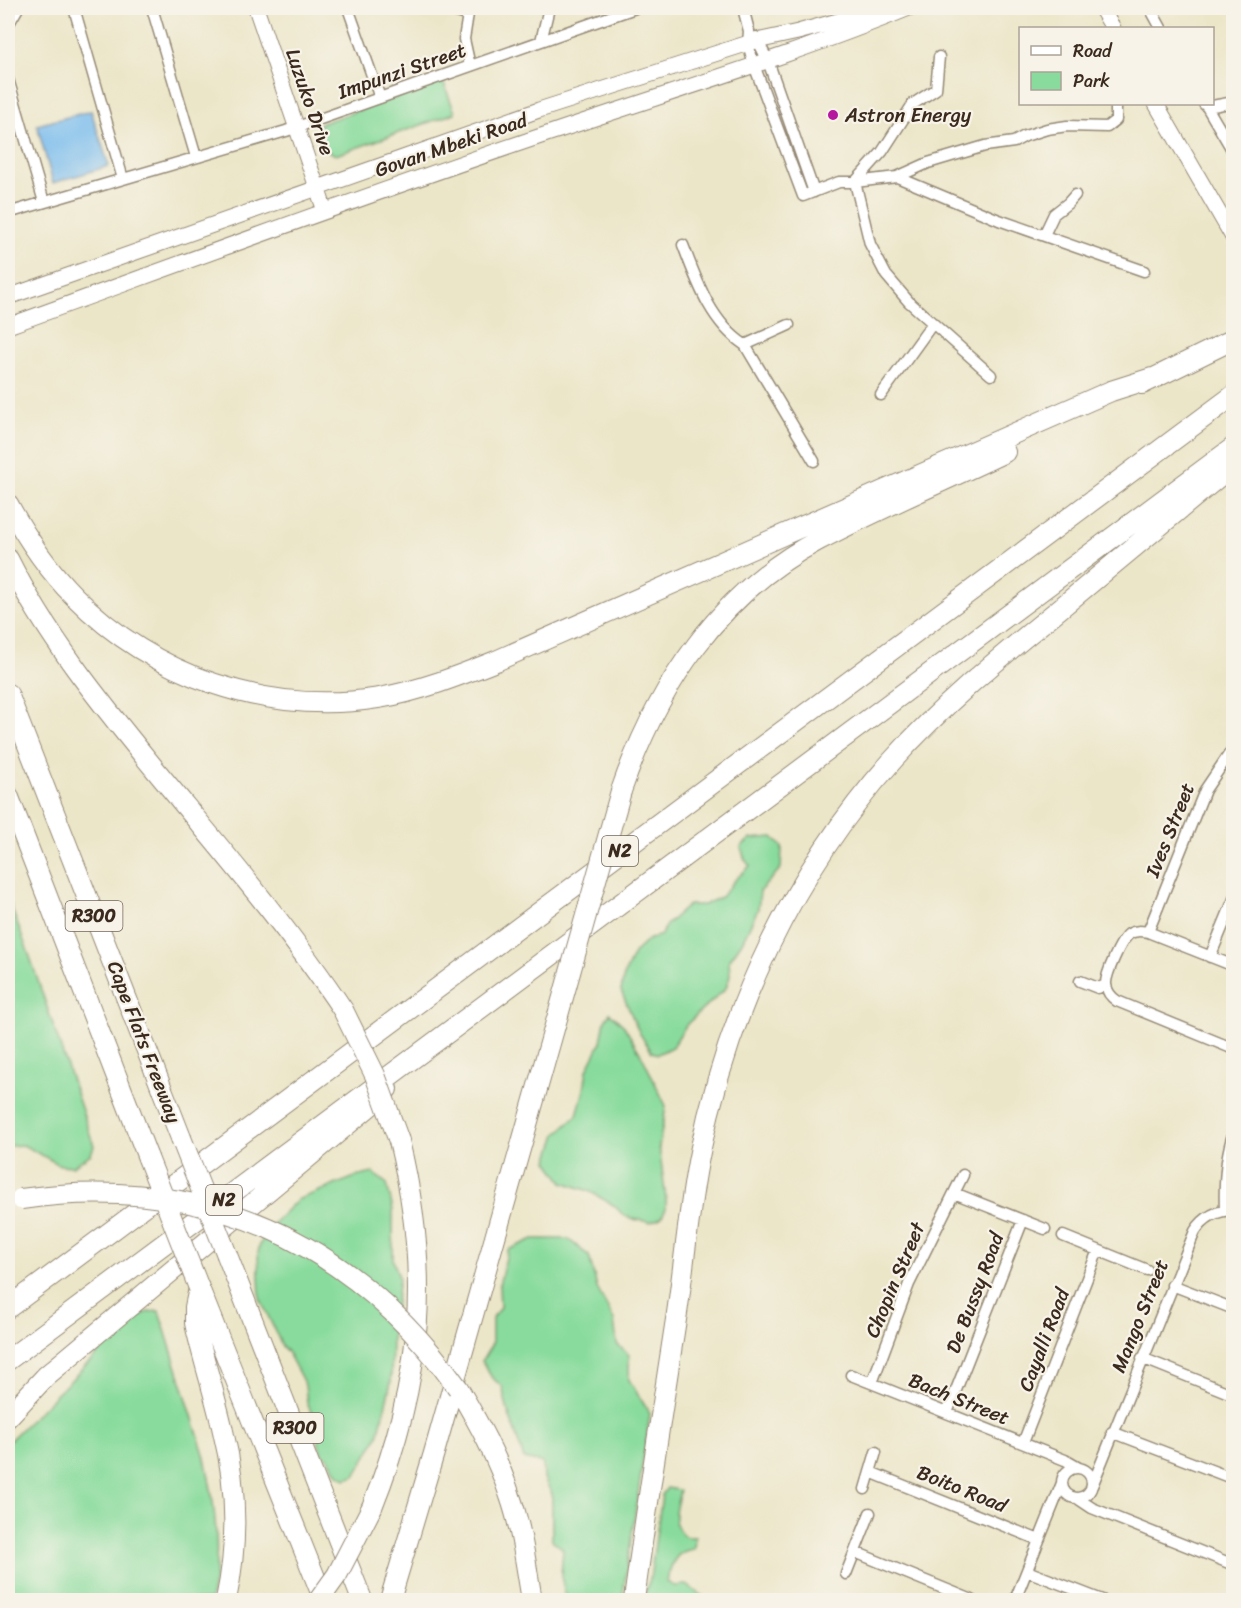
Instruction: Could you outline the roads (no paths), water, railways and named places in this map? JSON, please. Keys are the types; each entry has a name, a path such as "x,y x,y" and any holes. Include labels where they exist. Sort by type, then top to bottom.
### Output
{"highway":[{"path":"390,1600 434,1454 621,791 650,719 686,659 726,610 769,572 818,540 1110,401 1233,339"},
{"path":"8,504 33,545 73,596 116,633 152,657 192,676 255,695 300,702 366,699 433,685 496,662 1111,391 1152,378"},
{"name":"N2","path":"8,1308 1233,395"},
{"name":"N2","path":"8,1360 1233,447"},
{"path":"634,1600 699,1156 715,1088 733,1029 774,935 829,842 860,800 921,729 992,665 1233,464"},
{"path":"8,559 42,620 107,712 291,935 343,1010 375,1075 399,1141 409,1181 418,1260 418,1308 414,1361 397,1439 372,1507 322,1600"},
{"name":"Cape Flats Freeway","path":"8,694 362,1600"},
{"name":"Cape Flats Freeway","path":"8,795 199,1288"},
{"path":"8,1416 46,1376 372,1104 439,1038"},
{"path":"14,1201 86,1193 168,1198 241,1217 274,1231 340,1267 370,1290 423,1341 458,1388 477,1420 510,1496 520,1533 532,1600"},
{"path":"199,1288 195,1307 195,1323 224,1433 236,1518 235,1545 226,1600"},
{"name":"R300","path":"199,1288 322,1600"}],"main road":[{"name":"Luzuko Drive","path":"256,8 325,211"},
{"name":"Govan Mbeki Road","path":"8,297 317,187 752,38 798,32 885,8"},
{"name":"Govan Mbeki Road","path":"8,326 325,211 551,132 761,63 909,8"},
{"path":"1101,8 1112,27"},
{"path":"1157,105 1233,238"}],"street":[{"path":"8,25 18,8"},
{"path":"74,8 123,179"},
{"path":"152,8 196,157"},
{"path":"348,8 380,98"},
{"path":"443,8 468,11 464,39 470,66"},
{"path":"541,41 549,8"},
{"name":"Impunzi Street","path":"8,213 296,127 635,8"},
{"path":"743,8 781,136 803,196 838,183 897,177 928,163 977,148 1014,142 1039,130 1067,126 1109,127 1116,120 1116,105"},
{"path":"1150,8 1160,27"},
{"path":"855,182 882,152 913,104 936,89 939,57"},
{"path":"761,63 794,132 814,192"},
{"path":"8,78 44,202"},
{"path":"1214,104 1233,102"},
{"path":"1205,105 1233,153"},
{"path":"8,125 20,122"},
{"path":"781,136 794,132"},
{"path":"897,177 999,220 1144,271"},
{"path":"855,182 870,244 877,259 898,289 909,302 991,375"},
{"path":"1044,235 1054,214 1075,195"},
{"path":"683,245 694,274 718,320 726,331 746,345 814,461"},
{"path":"880,395 933,323"},
{"path":"746,345 789,325"},
{"name":"Ives Street","path":"1148,932 1205,790 1233,747"},
{"path":"1210,957 1233,899"},
{"path":"1233,966 1148,932 1134,932 1123,940 1107,976 1106,985 1110,994 1117,1001 1233,1048"},
{"path":"1080,981 1098,988 1106,985"},
{"path":"1229,1210 1224,1187 1233,1132"},
{"name":"Chopin Street","path":"872,1383 909,1284 963,1175"},
{"path":"954,1193 1045,1229"},
{"name":"Mango Street","path":"1091,1488 1192,1237 1198,1225 1213,1214 1229,1210"},
{"name":"De Bussy Road","path":"947,1413 1023,1220"},
{"path":"1063,1236 1147,1270"},
{"name":"Cayalli Road","path":"1023,1443 1098,1250"},
{"path":"1172,1285 1233,1309"},
{"path":"1142,1358 1233,1395"},
{"name":"Bach Street","path":"851,1375 1023,1443 1081,1469"},
{"path":"1112,1432 1233,1479"},
{"path":"865,1489 876,1452"},
{"path":"1054,1456 1062,1468 1063,1489 1074,1498 1092,1508 1233,1565"},
{"path":"1015,1600 1066,1473 1092,1466 1102,1458"},
{"path":"1081,1469 1092,1479 1091,1488 1096,1504 1110,1515"},
{"name":"Boito Road","path":"870,1472 1039,1540"},
{"path":"1053,1506 1084,1496 1091,1488"},
{"path":"846,1574 870,1513"},
{"path":"855,1552 972,1600"},
{"path":"1027,1571 1102,1600"}],"water":[{"path":"91,111 109,166 53,183 37,125"}],"place":[{"name":"Astron Energy","path":"833,115"}]}
